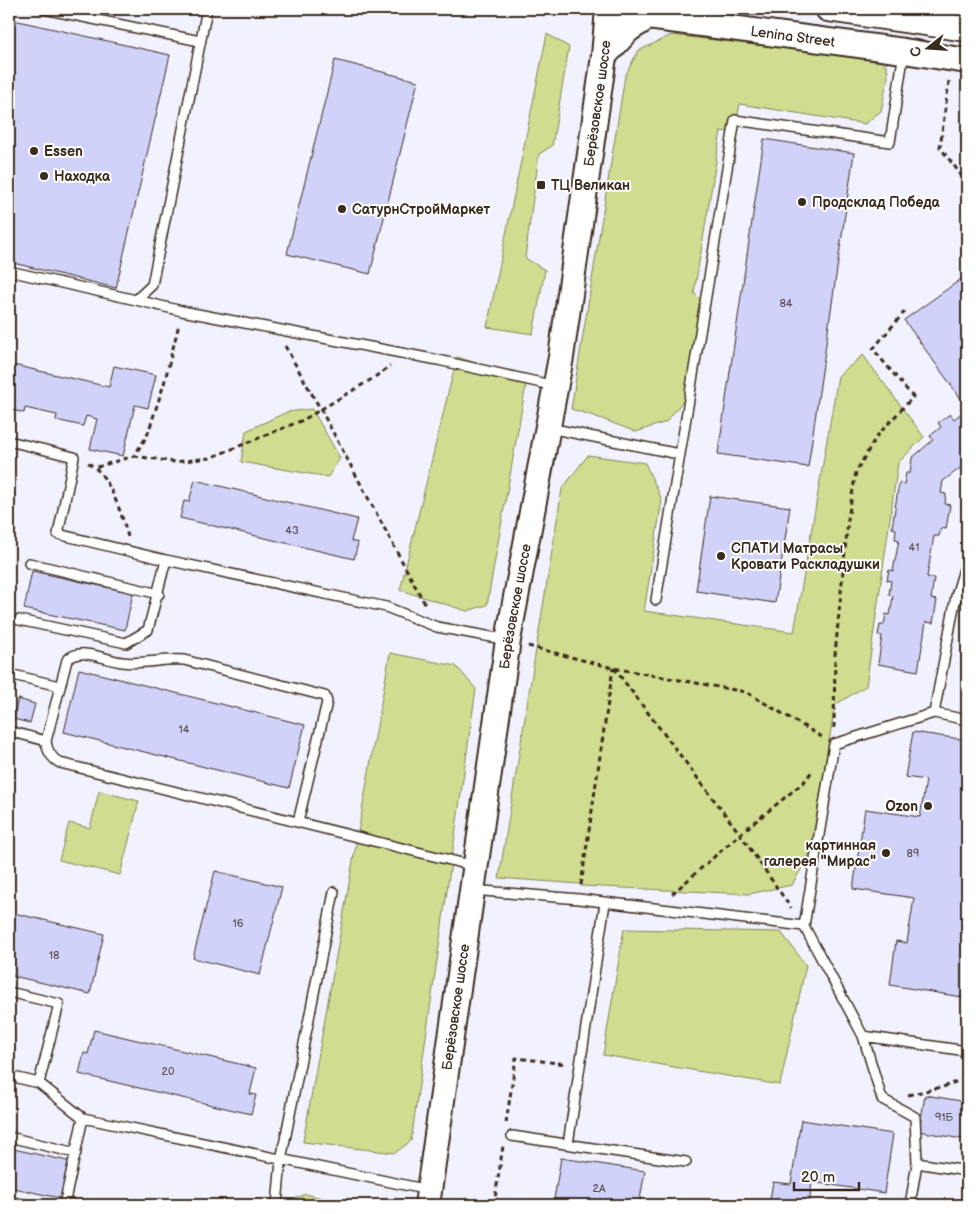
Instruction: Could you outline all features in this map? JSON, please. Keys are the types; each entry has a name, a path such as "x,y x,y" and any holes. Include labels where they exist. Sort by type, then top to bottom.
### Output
{"main road":[{"name":"Берёзовское шоссе","path":"428,1198 508,640 556,386 604,56 608,9"},
{"name":"Lenina Street","path":"617,9 648,17 959,60"},
{"path":"828,9 911,14 967,29"},
{"path":"904,51 911,14"},
{"path":"604,56 628,30 648,17"}],"lane":[{"path":"44,9 200,41"},
{"path":"136,300 152,285 207,9"},
{"path":"656,600 735,120 890,142 904,51"},
{"path":"9,271 182,311 406,354 556,386"},
{"path":"548,428 679,454"},
{"path":"9,441 74,457 58,534 166,560 386,607 438,627 508,640"},
{"path":"934,713 956,596 967,559"},
{"path":"19,620 126,643 148,630 159,594 166,560"},
{"path":"29,563 159,594"},
{"path":"956,596 967,597"},
{"path":"298,822 327,702 327,698 323,694 184,660 169,659 126,663 81,653 71,656 67,660 46,741 48,751 60,763 475,866"},
{"path":"9,686 10,674 59,686"},
{"path":"910,1205 917,1163 915,1117 882,1099 863,1036 804,926 834,744 934,713 967,720"},
{"path":"9,731 46,741"},
{"path":"472,890 579,899 804,926"},
{"path":"277,1205 281,1160 334,892"},
{"path":"568,1144 605,903"},
{"path":"9,992 59,1004 38,1083"},
{"path":"863,1036 967,1051"},
{"path":"9,1076 38,1083 83,1118 281,1160 428,1198"},
{"path":"64,1205 83,1118"},
{"path":"508,1136 686,1162"},
{"path":"9,1137 76,1153"},
{"path":"917,1163 967,1171"},
{"path":"9,1201 27,1205"}],"path":[{"path":"959,60 940,147 967,183"},
{"path":"656,908 740,834 804,782 834,744 835,655 848,519 856,472 876,437 913,397 873,349 906,310"},
{"path":"134,456 147,436 150,427 164,384 182,311"},
{"path":"276,329 438,627"},
{"path":"97,467 134,456 175,462 210,458 262,438 321,410 372,379 406,354"},
{"path":"74,457 97,467 120,508 131,552"},
{"path":"508,640 613,668 746,692 834,744"},
{"path":"613,668 740,834 804,926"},
{"path":"579,899 613,668"},
{"path":"506,1126 516,1058 570,1064"},
{"path":"908,1095 946,1086 967,1077"},
{"path":"494,1205 508,1136"}],"green space":[{"path":"547,34 569,47 552,146 539,154 525,258 545,270 533,334 487,327"},
{"path":"671,35 878,59 887,66 888,77 881,111 865,124 740,104 734,133 721,131 694,293 703,302 688,395 666,422 636,432 571,409 625,76 638,51"},
{"path":"863,355 924,437 898,463 866,686 835,705 811,852 792,885 749,894 581,886 580,884 499,878 562,489 588,455 645,463 662,500 644,611 794,632 838,376"},
{"path":"457,357 527,379 487,605 467,611 400,590"},
{"path":"312,409 340,458 328,477 241,462 246,431 287,412"},
{"path":"390,653 456,666 476,689 411,1141 395,1153 303,1142"},
{"path":"99,791 139,801 120,875 59,860 69,823 90,828"},
{"path":"624,929 781,932 806,965 780,1085 603,1055"},
{"path":"305,1194 353,1205 286,1205"}],"building":[{"path":"9,19 170,55 116,288 9,262"},
{"name":"СатурнСтройМаркет","path":"335,60 418,81 370,274 287,254"},
{"path":"764,139 854,153 808,467 718,454"},
{"path":"967,275 967,407 904,320"},
{"path":"9,364 109,387 114,366 156,375 148,408 135,405 123,456 90,449 97,419 86,416 83,426 56,420 57,415 25,408 24,413 9,409"},
{"path":"967,409 967,463 943,481 941,493 946,494 945,504 950,505 946,529 941,528 939,536 934,536 927,577 934,578 931,599 937,600 933,623 926,622 918,671 878,664 882,636 878,635 880,625 884,625 886,614 890,615 893,596 889,595 891,581 887,580 889,570 893,571 899,540 895,539 896,529 892,528 899,483 904,484 906,473 910,473 912,458 933,440 930,436 941,427 938,423 950,414 954,419"},
{"path":"195,480 357,519 351,541 358,543 354,559 180,518 184,501 189,502"},
{"path":"710,496 790,507 775,603 696,591"},
{"path":"32,571 133,593 125,630 24,609"},
{"path":"79,669 305,725 289,788 64,732"},
{"path":"18,699 35,704 30,723 13,719"},
{"path":"913,732 967,740 967,998 890,985 896,941 907,943 914,898 853,889 865,809 920,817 926,780 905,777"},
{"path":"215,871 282,887 260,975 193,958"},
{"path":"9,912 104,934 90,994 9,975"},
{"path":"94,1030 256,1068 250,1094 256,1095 251,1114 79,1074 84,1053 88,1054"},
{"path":"925,1095 967,1102 967,1140 919,1131"},
{"path":"801,1120 893,1134 884,1193 812,1182 809,1205 769,1205 773,1182 791,1184"},
{"path":"9,1148 72,1162 64,1199 9,1187"},
{"path":"561,1158 645,1171 639,1205 553,1205"}],"place":[{"name":"Essen","path":"34,151"},
{"name":"Находка","path":"44,176"},
{"name":"ТЦ Великан","path":"541,185"},
{"name":"Продсклад Победа","path":"802,202"},
{"name":"СатурнСтройМаркет","path":"342,209"},
{"name":"СПАТИ Матрасы Кровати Раскладушки","path":"721,556"},
{"name":"Ozon","path":"928,806"},
{"name":"картинная галерея \"Мирас\"","path":"886,853"}]}
